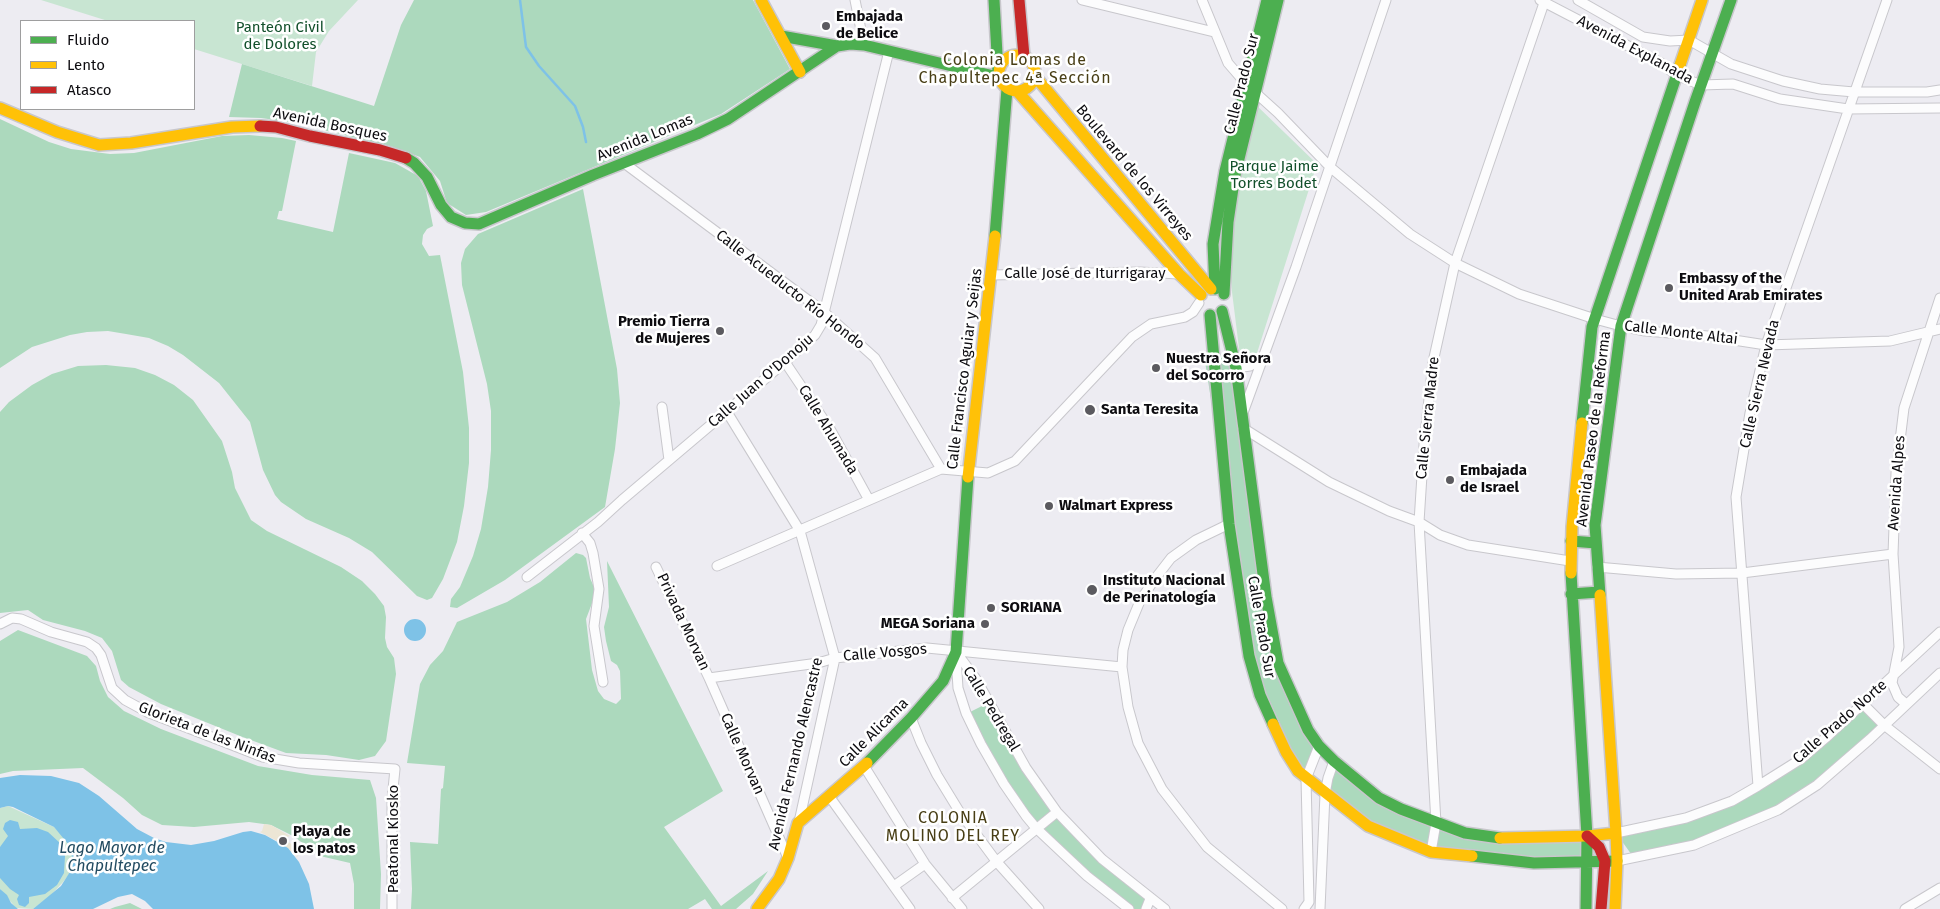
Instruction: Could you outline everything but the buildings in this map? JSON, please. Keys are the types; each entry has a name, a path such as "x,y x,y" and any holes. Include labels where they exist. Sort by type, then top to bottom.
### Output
{"street":[{"path":"761,0 800,72"},
{"path":"854,0 864,45"},
{"path":"994,0 998,75 1001,84 1012,90 1029,87 1035,76 1033,64 1024,56 1012,55 1002,61 998,75"},
{"path":"1018,0 1024,56"},
{"path":"1082,0 1214,32"},
{"name":"Calle Monte Altai","path":"1202,0 1228,63 1251,89 1278,113 1330,167 1410,234 1455,263 1519,294 1594,319 1645,331 1708,336 1766,345 1890,341 1940,329"},
{"name":"Calle Prado Sur","path":"1267,0 1228,222 1210,294 1226,305 1222,312 1236,368 1266,597 1278,662 1308,730 1319,746 1334,761 1379,798 1401,809 1465,833 1502,838 1587,836 1616,833"},
{"name":"Calle Prado Sur","path":"1251,89 1278,0"},
{"path":"1386,0 1294,274 1263,356 1242,423 1329,482 1389,511 1419,522 1440,535 1468,545 1570,561"},
{"name":"Avenida Explanada","path":"1578,0 1643,37 1670,41 1689,40 1731,64 1783,81 1854,92 1927,92 1940,90"},
{"name":"Avenida Paseo de la Reforma","path":"1586,909 1587,836 1570,561 1594,319 1702,0"},
{"name":"Avenida Paseo de la Reforma","path":"1615,909 1616,833 1595,525 1622,326 1730,0"},
{"name":"Calle Sierra Nevada","path":"1758,786 1736,497 1750,413 1766,345 1887,0"},
{"name":"Avenida Explanada","path":"1543,1 1661,63 1676,75 1701,85 1733,84 1780,99 1848,109 1940,108"},
{"name":"Calle Sierra Madre","path":"1431,852 1436,823 1419,522 1424,444 1433,362 1455,263 1543,1"},
{"path":"781,36 837,46 850,44 864,45 998,75"},
{"name":"Avenida Lomas","path":"451,217 465,224 480,224 624,162 696,134 728,119 837,46"},
{"name":"Calle Juan O'Donoju","path":"527,577 598,522 815,335 821,325 889,51"},
{"name":"Boulevard de los Virreyes","path":"1035,76 1210,294"},
{"name":"Boulevard de los Virreyes","path":"1012,90 1179,274 1210,294"},
{"name":"Calle Francisco Aguiar y Seijas","path":"956,652 968,471 1012,90"},
{"name":"Avenida Bosques","path":"0,108 57,132 99,144 131,143 232,127 259,126 276,127 380,150 406,158 414,163 427,177 441,205 451,217"},
{"name":"Calle Acueducto Río Hondo","path":"624,162 824,312 875,358 941,469"},
{"name":"Calle José de Iturrigaray","path":"992,275 1140,272 1179,274"},
{"path":"1210,294 1202,311 1210,315 1222,312"},
{"path":"717,566 941,469 988,473 1015,461 1132,337 1151,324 1185,318 1210,294"},
{"name":"Avenida Alpes","path":"1894,673 1899,647 1893,554 1896,473 1904,408 1940,298"},
{"name":"Calle Prado Sur","path":"1210,315 1229,524 1254,678 1286,752 1298,771 1368,826 1431,852 1534,863 1617,860"},
{"path":"1236,368 1250,366 1263,356"},
{"name":"Calle Ahumada","path":"785,362 830,429 869,500"},
{"path":"662,407 669,460"},
{"name":"Avenida Fernando Alencastre","path":"726,412 800,531 835,658 798,823 788,858 779,879 757,909"},
{"path":"1229,524 1196,540 1171,558 1154,580 1140,601 1128,630 1123,650 1122,667 1128,707 1138,744 1162,789 1207,846 1282,909"},
{"path":"582,533 590,543 593,553 598,589 594,626 603,682"},
{"path":"1571,541 1596,543"},
{"path":"1597,567 1676,574 1742,573 1893,554"},
{"name":"Privada Morvan","path":"656,567 709,678"},
{"path":"1571,594 1599,592"},
{"name":"Glorieta de las Ninfas","path":"0,624 12,618 21,619 51,632 87,642 96,648 101,655 112,688 125,700 163,718 263,757 299,763 395,769"},
{"name":"Calle Prado Norte","path":"1616,833 1686,818 1732,802 1758,786 1801,759 1940,632"},
{"name":"Calle Vosgos","path":"709,678 818,663 835,658 927,648 1122,667"},
{"name":"Calle Alicama","path":"798,823 864,766 911,718 943,681 956,652"},
{"name":"Calle Pedregal","path":"956,652 976,679 1026,768 1057,812 1102,860 1164,909"},
{"name":"Calle Pedregal","path":"956,652 958,688 966,713 1004,784 1036,828 1087,876 1129,909"},
{"path":"1894,673 1892,683 1894,690 1906,704"},
{"name":"Calle Prado Norte","path":"1617,860 1694,845 1778,810 1817,785 1940,673"},
{"name":"Calle Morvan","path":"709,678 788,858"},
{"path":"1863,704 1884,725 1940,770"},
{"path":"911,718 937,775 959,811 996,861 1039,909"},
{"path":"1319,746 1306,779 1306,906 1319,906 1325,794 1334,761"},
{"path":"864,766 925,864 962,909"},
{"name":"Peatonal Kiosko","path":"392,909 392,799 395,769"},
{"path":"829,796 910,909"},
{"path":"952,898 1057,812"},
{"path":"1587,836 1599,847 1605,861 1602,909"},
{"path":"894,886 925,864"},
{"path":"1905,909 1940,888"},
{"path":"1146,909 1150,899"}],"green space":[{"name":"Panteón Civil de Dolores","path":"41,0 358,0 329,31 316,52 312,86 195,49 195,20 105,20"},
{"path":"414,0 753,0 790,69 721,114 486,212 466,215 447,203 440,181 420,157 390,146 290,122 261,118 229,117 242,64 374,106 401,25"},
{"name":"Parque Jaime Torres Bodet","path":"1253,102 1317,164 1257,353 1240,356 1232,292 1228,222"},
{"path":"0,119 49,142 71,149 110,154 134,153 222,136 249,135 296,141 282,211 279,211 277,219 333,232 349,153 395,163 418,176 426,191 433,226 427,229 423,235 422,244 429,256 440,255 463,372 469,428 469,463 464,506 457,542 443,579 432,598 427,600 417,596 372,552 349,538 306,519 281,502 275,495 263,470 250,422 219,383 183,355 168,346 149,338 126,334 108,331 87,332 70,335 32,347 0,368"},
{"path":"583,189 617,369 620,403 615,449 605,507 505,580 457,608 450,607 451,599 460,587 473,556 481,529 488,487 491,450 491,411 487,384 462,285 461,263 465,249 478,234"},
{"path":"1204,355 1227,355 1280,665 1322,744 1306,772 1286,746 1255,681"},
{"path":"106,365 135,368 155,375 174,385 193,400 222,441 235,488 251,520 267,531 341,567 362,581 384,606 386,617 385,638 387,647 394,658 396,674 386,741 375,756 359,760 326,755 286,753 240,736 161,704 129,687 121,680 112,651 102,638 85,631 43,620 28,610 0,613 0,412 9,402 32,385 52,374 78,366"},
{"path":"576,553 586,558 594,587 594,598 586,619 592,670 598,691 604,699 616,704 621,699 620,671 617,665 611,661 604,627 609,607 607,561 723,791 664,827 721,906 768,871 753,894 736,909 712,909 705,899 688,909 411,909 410,842 438,844 441,789 443,788 445,766 407,763 420,684 430,665 443,651 457,622 507,602 540,582"},
{"path":"18,630 87,656 96,666 100,681 108,697 124,711 161,729 258,766 312,775 370,780 376,798 381,874 380,909 354,909 354,884 350,863 320,856 293,836 271,825 249,822 194,827 162,825 142,815 83,768 13,771 0,774 0,641"},
{"path":"988,703 1060,818 1149,899 1144,909 1130,909 1087,875 1026,813 968,713"},
{"path":"1863,704 1884,725 1817,785 1741,827 1634,858 1616,833 1732,801 1801,759"},
{"path":"1336,766 1384,801 1461,833 1587,836 1587,862 1459,857 1375,824 1324,789"},
{"path":"8,806 54,827 65,838 74,861 68,867 74,867 64,881 50,896 33,909 16,908 0,889 0,808"},
{"path":"130,903 142,909 110,909 115,907"}],"sand":[{"name":"Playa de los patos","path":"264,824 271,825 290,836 287,837 287,841 301,851 297,857 279,842 260,832"}],"water":[{"path":"415,619 423,622 426,630 423,638 415,641 407,638 404,630 407,622"},
{"name":"Lago Mayor de Chapultepec","path":"20,775 51,776 79,783 99,796 137,829 166,842 191,845 251,831 265,835 288,848 299,862 309,884 314,909 153,909 145,901 132,894 118,897 93,909 33,909 61,886 73,867 68,867 67,862 73,861 69,845 54,827 13,807 0,808 0,778"},
{"path":"10,820 18,822 20,829 37,828 48,832 61,844 65,856 64,873 57,885 45,894 29,897 29,903 25,907 19,905 17,899 19,895 10,889 0,878 0,847 8,836 3,829 5,823"},
{"path":"0,889 7,895 11,903 18,909 0,909"}],"waterway":[{"path":"520,0 526,47 539,66 575,106 583,127 586,142"}],"traffic: fast":[{"path":"994,0 998,72"},
{"path":"1215,289 1213,244 1225,171 1267,0"},
{"path":"1224,294 1228,222 1235,175 1278,0"},
{"path":"1600,595 1595,525 1621,326 1731,0"},
{"path":"781,36 837,46 850,44 864,45 998,77"},
{"path":"406,158 414,163 427,177 441,205 451,217 465,223 479,224 593,175 697,134 728,119 837,46"},
{"path":"1582,423 1592,327 1680,65"},
{"path":"995,236 1007,89"},
{"path":"1222,311 1236,368 1266,597 1278,663 1308,730 1319,746 1334,761 1379,798 1401,809 1465,833 1500,838"},
{"path":"1210,315 1229,524 1249,656 1260,695 1273,724"},
{"path":"867,763 911,718 943,681 956,652 968,477"},
{"path":"1571,541 1596,543"},
{"path":"1571,573 1587,836 1586,909"},
{"path":"1571,594 1599,592"},
{"path":"1472,856 1534,863 1617,861"}],"traffic: slow":[{"path":"761,0 800,72"},
{"path":"1680,65 1702,0"},
{"path":"1017,55 1024,56 1030,60 1034,66 1035,73 1034,80 1030,86 1024,90 1017,91 1010,90 1004,86 1000,80 999,73 1000,66 1004,60 1010,56 1017,55"},
{"path":"1035,76 1211,289"},
{"path":"1018,92 1179,274 1201,295"},
{"path":"0,108 57,132 99,145 131,143 232,127 260,126"},
{"path":"968,477 995,236"},
{"path":"1571,573 1572,527 1582,423"},
{"path":"1600,595 1616,833 1615,909"},
{"path":"1273,724 1286,752 1298,771 1368,826 1431,852 1472,856"},
{"path":"757,909 779,879 788,858 798,823 867,763"},
{"path":"1500,838 1587,836 1616,833"}],"traffic: jam":[{"path":"1019,0 1024,56"},
{"path":"260,126 276,127 380,150 406,158"},
{"path":"1587,836 1599,847 1605,861 1601,909"}],"place":[{"name":"Embajada de Belice","path":"826,26"},
{"name":"Embassy of the United Arab Emirates","path":"1669,288"},
{"name":"Premio Tierra de Mujeres","path":"720,331"},
{"name":"Nuestra Señora del Socorro","path":"1156,368"},
{"name":"Santa Teresita","path":"1090,410"},
{"name":"Embajada de Israel","path":"1450,480"},
{"name":"Walmart Express","path":"1049,506"},
{"name":"Instituto Nacional de Perinatología","path":"1092,590"},
{"name":"SORIANA","path":"991,608"},
{"name":"MEGA Soriana","path":"985,624"},
{"name":"Playa de los patos","path":"283,841"}],"district":[{"name":"Colonia Lomas de Chapultepec 4ª Sección","path":"1015,70"},
{"name":"COLONIA MOLINO DEL REY","path":"953,828"}]}
